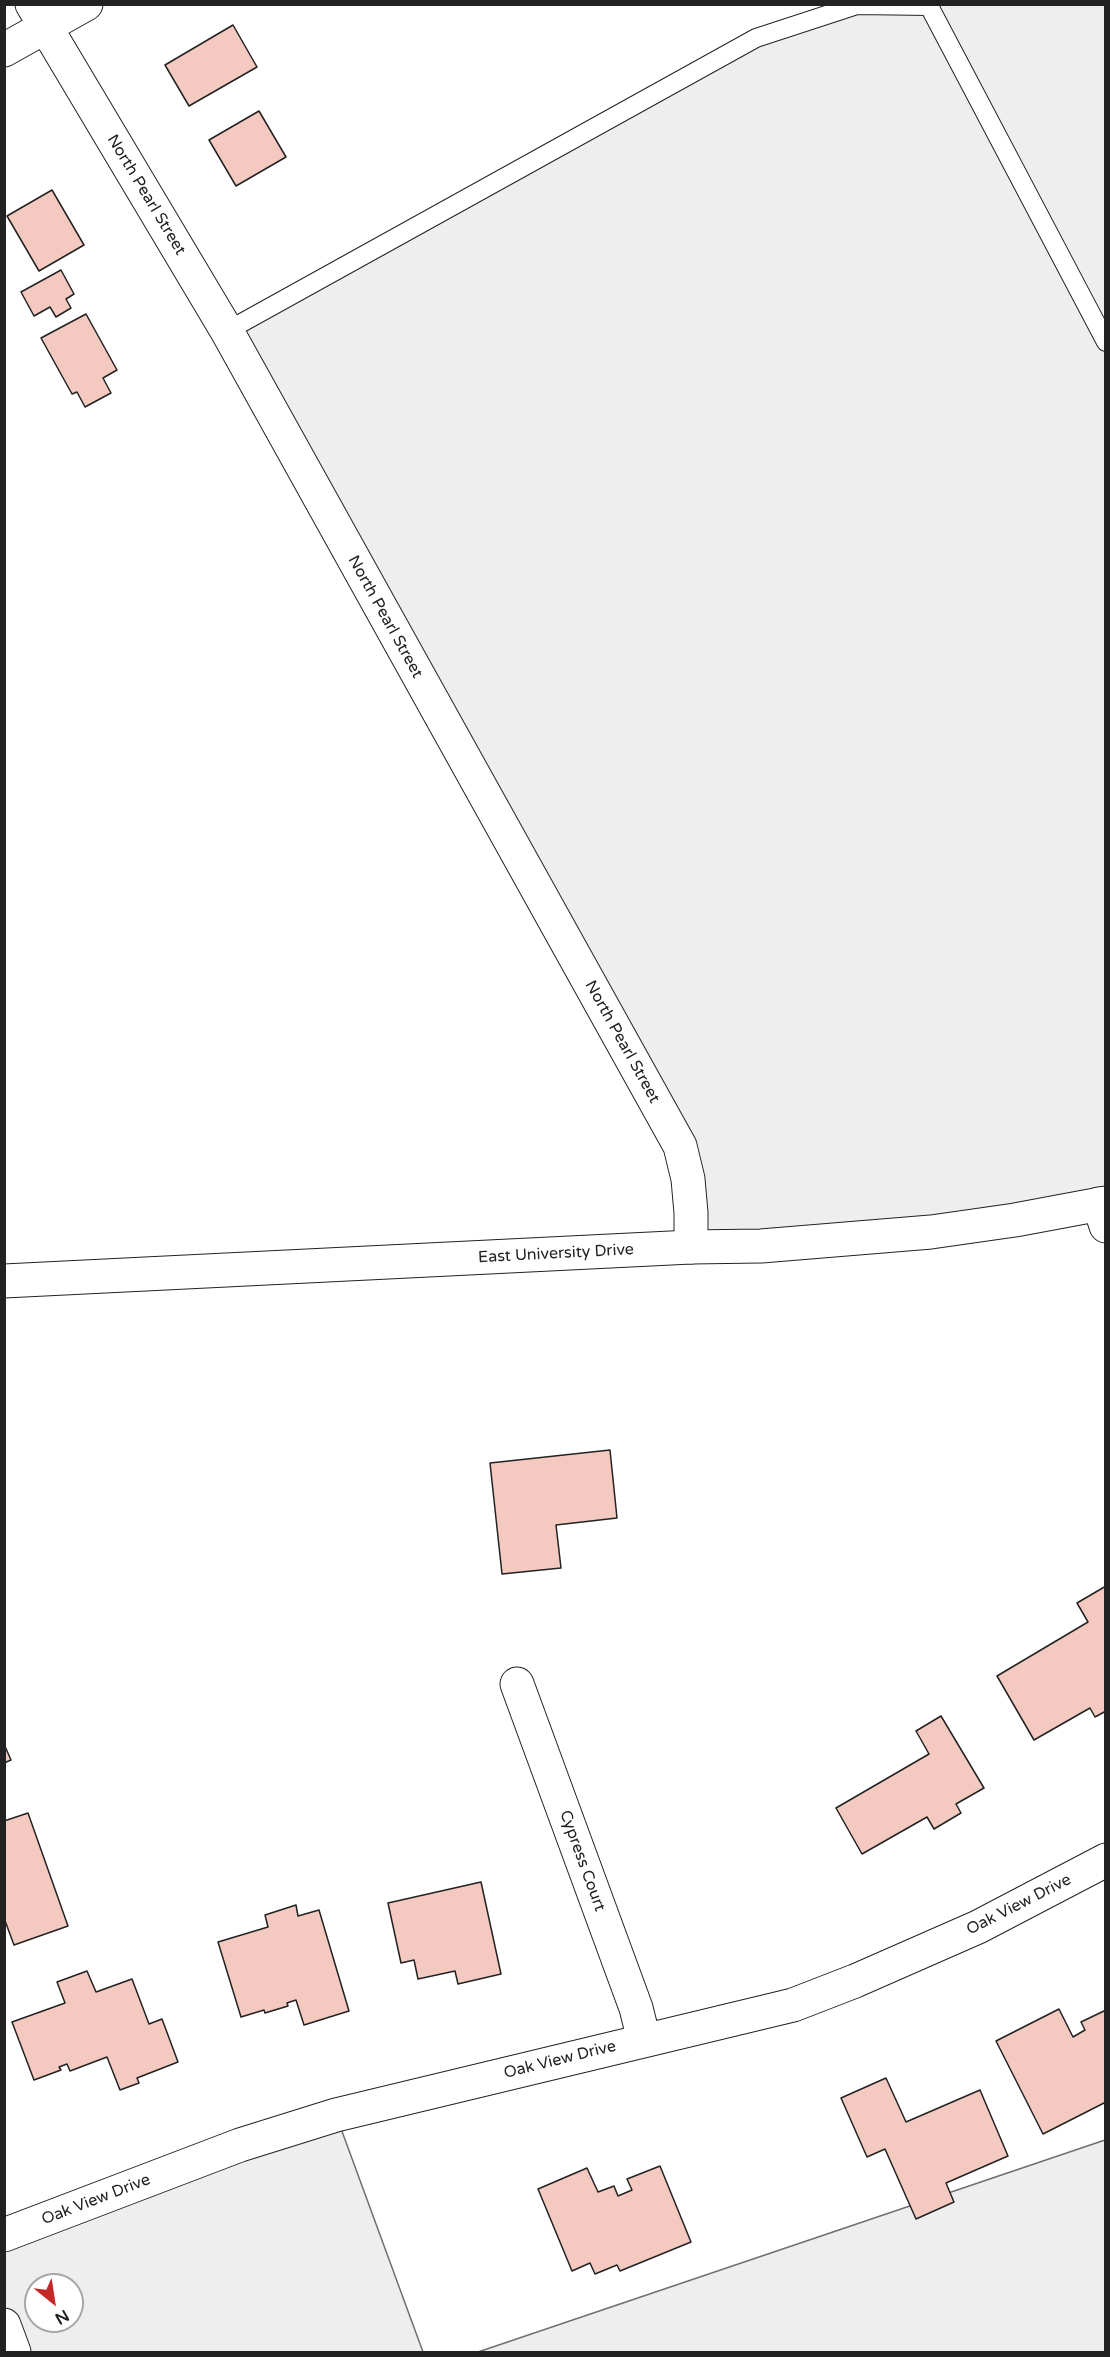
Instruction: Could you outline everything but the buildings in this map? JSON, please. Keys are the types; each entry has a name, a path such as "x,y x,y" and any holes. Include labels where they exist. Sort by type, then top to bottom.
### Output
{"street":[{"path":"4,50 39,16 86,4"},
{"name":"North Pearl Street","path":"39,16 227,331 680,1146 688,1179 691,1247"},
{"name":"East University Drive","path":"4,1281 691,1247 761,1246 931,1232 1103,1211"},
{"name":"Cypress Court","path":"517,1684 636,2008 644,2040"},
{"name":"Oak View Drive","path":"4,2235 240,2145 336,2115 793,2005 855,1981 978,1927 1106,1860"},
{"path":"4,2325 14,2352"}],"lane":[{"path":"227,331 756,38 856,5 930,5 1106,342"}],"shaded area":[{"path":"857,5 1105,5 1105,1203 691,1247 688,1179 227,331 756,38"},
{"path":"336,2115 423,2352 14,2352 5,2325 5,2236"},
{"path":"1105,2140 1105,2352 478,2352"}]}
